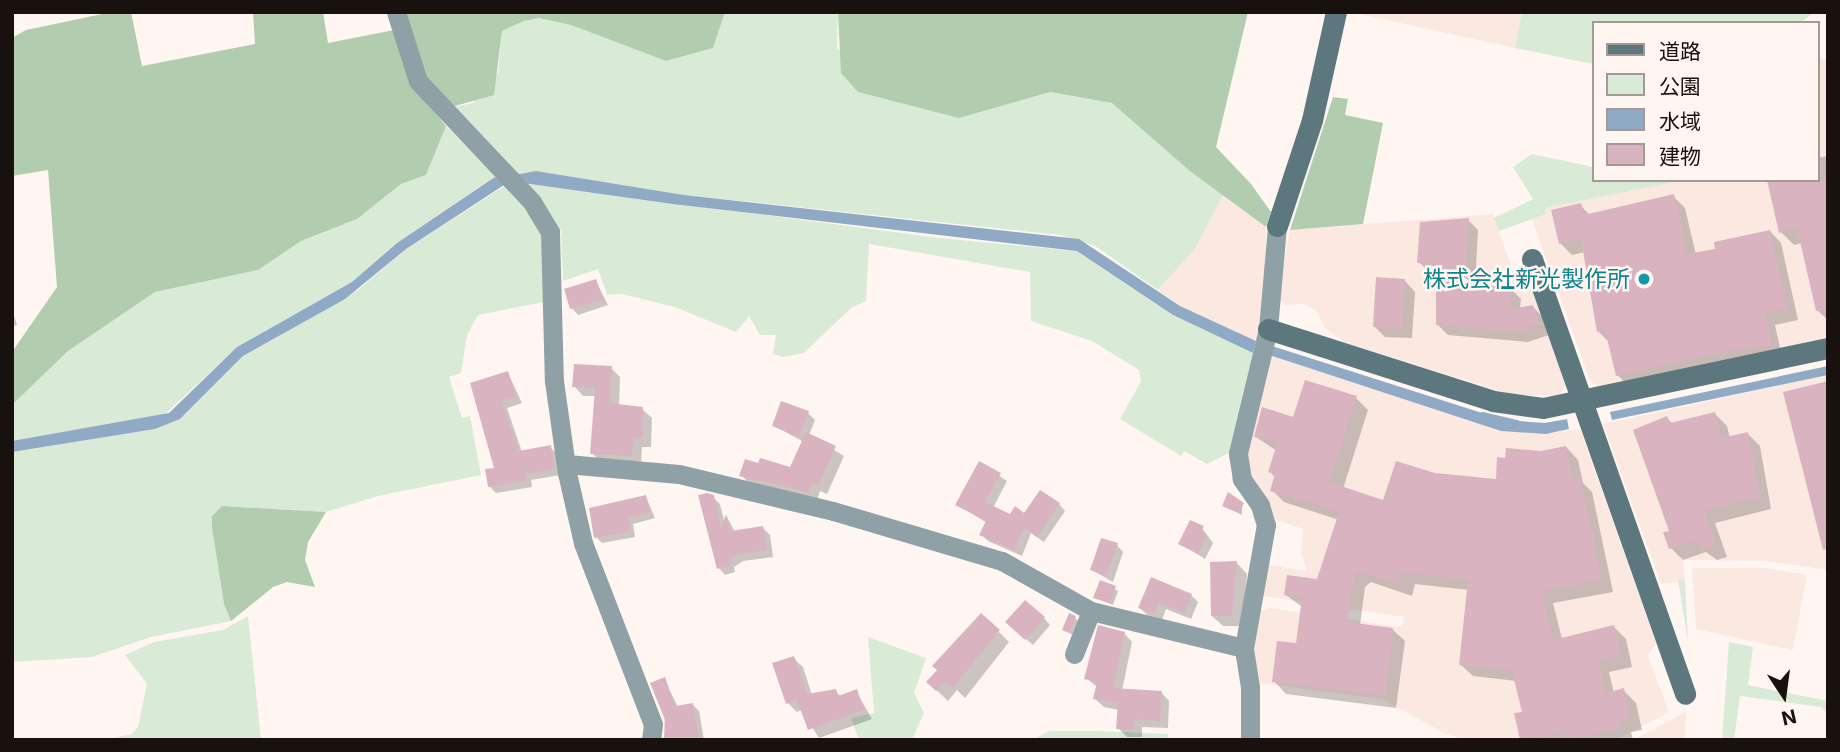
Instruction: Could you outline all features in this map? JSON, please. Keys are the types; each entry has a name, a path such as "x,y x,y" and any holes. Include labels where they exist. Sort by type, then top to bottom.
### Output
{"street":[{"path":"396,12 418,81 509,180 551,232 554,381 567,464 583,543 653,724 650,740"},
{"path":"1250,740 1251,687 1244,648 1266,525 1260,505 1242,479 1238,453 1268,329 1277,226 1312,120 1336,12"},
{"path":"1532,259 1685,694"},
{"path":"1268,329 1515,407 1543,408 1828,348"},
{"path":"567,464 679,474 833,511 1002,561 1091,611 1244,648"},
{"path":"1074,654 1091,611"}],"shaded area":[{"path":"1350,12 1522,12 1515,48"},
{"path":"1819,55 1823,60 1828,56 1828,340 1601,388 1590,381 1532,219 1546,214 1545,208 1676,182 1819,182"},
{"path":"1223,195 1266,227 1264,311 1256,341 1180,306 1158,290 1195,249"},
{"path":"1493,214 1513,271 1528,278 1566,385 1559,396 1513,395 1344,342 1325,328 1317,311 1304,304 1285,305 1277,298 1290,230"},
{"path":"1269,355 1501,431 1546,434 1580,429 1656,643 1648,656 1669,712 1616,740 1467,740 1446,734 1382,699 1258,683 1249,648 1259,611 1270,608 1402,627 1404,617 1263,596 1261,564 1307,571 1301,553 1303,529 1271,518 1244,459"},
{"path":"1828,375 1828,570 1767,561 1683,560 1685,581 1661,584 1603,424"},
{"path":"1692,568 1765,568 1807,575 1793,650 1696,629"},
{"path":"1686,711 1685,740 1633,740 1671,720"}],"green space":[{"path":"112,12 131,12 142,66 255,44 253,12 323,12 328,43 394,30 425,100 446,126 426,175 401,184 357,219 301,241 258,270 155,292 68,351 12,405 12,352 57,287 48,170 12,176 12,38 26,30"},
{"path":"406,12 725,12 713,48 666,61 571,25 539,18 524,21 502,31 494,95 448,108 431,88 414,46"},
{"path":"725,12 838,12 837,48 959,118 1050,92 1112,103 1223,195 1195,249 1158,290 1095,246 1060,235 684,195 536,171 513,175 448,108 473,103 498,73 502,31 524,21 539,18 571,25 666,61 713,48"},
{"path":"838,12 1248,12 1216,147 1251,184 1271,212 1266,227 1190,171 1112,103 1050,92 959,118 858,92 841,73"},
{"path":"1522,12 1814,12 1803,21 1591,21 1591,64 1515,48"},
{"path":"1333,97 1348,99 1345,115 1383,123 1363,224 1290,230"},
{"path":"446,126 496,176 397,243 352,282 237,347 164,415 12,441 12,405 68,351 155,292 258,270 301,241 357,219 401,184 426,175"},
{"path":"1532,154 1591,167 1591,182 1676,182 1545,208 1546,214 1499,231 1494,218 1533,199 1513,167"},
{"path":"523,183 939,238 1077,251 1173,315 1253,353 1229,453 1207,464 1184,451 1181,456 1120,419 1141,381 1139,370 1092,341 1031,321 1030,272 869,244 866,301 851,308 804,353 783,357 773,354 776,335 760,335 749,316 736,332 675,307 622,294 607,295 598,269 563,281 561,231"},
{"path":"506,185 540,224 549,301 478,315 467,335 461,373 449,377 462,418 470,416 481,475 378,496 326,512 222,506 212,516 212,528 224,604 231,621 151,637 92,657 12,662 12,452 155,429 180,419 243,356 359,289 406,249"},
{"path":"222,506 326,512 308,542 305,560 315,587 287,582 273,587 231,621 224,604 212,528 212,516"},
{"path":"1678,580 1685,581 1688,641"},
{"path":"248,616 261,740 105,740 132,734 138,727 147,684 125,655 154,642 223,630"},
{"path":"868,637 926,658 914,693 924,713 912,740 859,740 851,718 874,713"},
{"path":"1729,642 1753,647 1748,685 1828,701 1828,714 1821,707 1740,696 1734,740 1722,740"},
{"path":"1049,731 1168,734 1167,740 1032,740"}],"water":[{"path":"536,171 684,195 1079,239 1180,306 1256,341 1253,353 1173,315 1077,251 673,204 523,183 514,175"},
{"path":"495,177 504,185 406,249 345,299 243,356 180,419 155,429 12,452 12,441 169,413 237,347 352,282 397,243"},
{"path":"1272,346 1504,420 1545,423 1567,419 1569,429 1546,434 1501,431 1269,355"},
{"path":"1828,366 1828,375 1612,420 1610,412"}],"building":[{"path":"1828,180 1828,308 1816,311 1797,228 1779,233 1767,182"},
{"name":"株式会社新光製作所","path":"1674,194 1687,254 1715,249 1714,242 1770,230 1787,309 1765,313 1772,346 1727,351 1616,376 1605,330 1597,332 1581,239 1559,244 1551,210 1581,203 1584,215"},
{"path":"1469,218 1465,283 1512,287 1510,309 1533,305 1540,324 1517,332 1436,325 1436,264 1417,263 1420,222"},
{"path":"1376,277 1405,279 1402,329 1373,327"},
{"path":"596,279 603,299 570,309 564,289"},
{"path":"574,364 612,366 610,403 643,407 643,438 634,438 632,456 590,454 595,388 572,387"},
{"path":"508,371 516,397 501,401 519,451 551,445 554,469 525,474 526,480 488,487 485,469 494,468 470,383"},
{"path":"1305,380 1357,396 1329,482 1383,500 1396,461 1435,473 1496,479 1497,457 1505,458 1506,448 1541,451 1566,446 1573,479 1580,478 1602,580 1542,591 1553,640 1614,625 1621,655 1598,660 1606,693 1624,688 1631,718 1620,720 1622,727 1571,740 1564,740 1562,733 1520,740 1514,713 1522,712 1512,671 1459,665 1468,580 1403,572 1399,584 1358,571 1354,575 1347,622 1393,628 1385,696 1272,682 1277,641 1296,643 1302,598 1284,595 1287,575 1317,579 1339,512 1270,491 1275,474 1268,472 1278,441 1254,437 1262,407 1293,417"},
{"path":"1828,381 1828,549 1823,550 1783,392"},
{"path":"781,401 809,411 799,437 772,426"},
{"path":"1715,412 1722,438 1748,432 1760,497 1704,511 1716,544 1703,549 1700,542 1692,541 1669,549 1663,532 1669,531 1633,430 1667,416 1670,423"},
{"path":"806,432 836,446 818,486 811,483 808,492 739,476 745,459 758,463 760,458 790,467"},
{"path":"979,461 1001,473 985,502 1010,514 1015,506 1024,513 1040,490 1060,503 1037,537 1024,528 1015,550 979,535 986,521 955,505"},
{"path":"1228,492 1244,503 1239,513 1222,506"},
{"path":"646,495 650,512 628,518 630,531 594,538 589,508"},
{"path":"698,495 714,495 721,529 726,514 731,531 763,526 767,550 736,555 728,560 730,566 717,569"},
{"path":"1190,520 1204,526 1201,531 1207,535 1198,554 1178,544"},
{"path":"1101,538 1118,543 1106,576 1090,570"},
{"path":"1237,561 1232,616 1211,616 1210,562"},
{"path":"1151,577 1192,594 1184,613 1159,603 1155,614 1138,608"},
{"path":"1100,580 1116,586 1110,603 1093,598"},
{"path":"1025,600 1045,617 1025,640 1005,622"},
{"path":"981,613 1000,630 953,688 946,681 936,691 926,682 937,670 932,666"},
{"path":"1069,613 1076,616 1069,633 1062,630"},
{"path":"1098,625 1125,632 1113,688 1162,691 1160,721 1134,719 1134,730 1116,729 1118,703 1093,699 1097,682 1084,679"},
{"path":"794,656 807,694 836,689 838,696 857,689 864,710 808,730 797,700 786,704 772,663"},
{"path":"665,677 675,706 693,703 699,737 664,738 665,720 650,683"}],"waterway":[{"path":"1482,414 1517,422"}],"place":[{"name":"株式会社新光製作所","path":"1644,279"}]}
